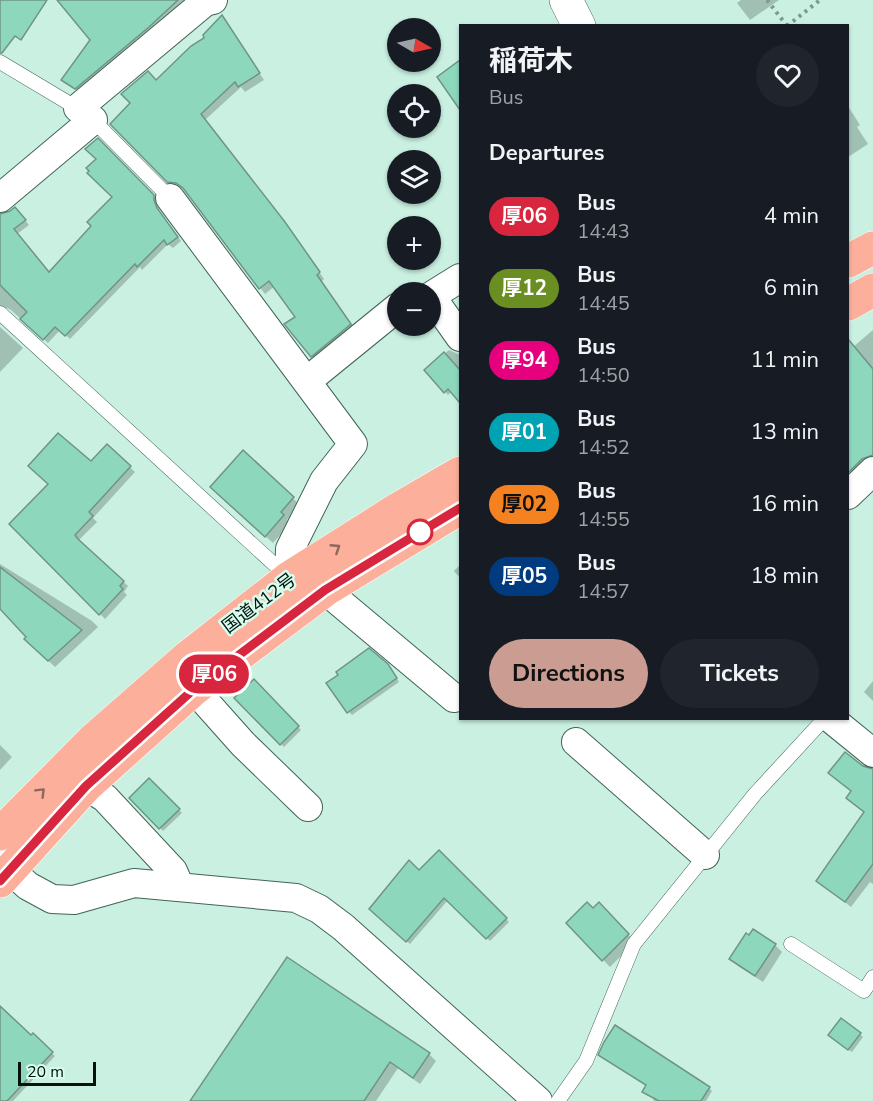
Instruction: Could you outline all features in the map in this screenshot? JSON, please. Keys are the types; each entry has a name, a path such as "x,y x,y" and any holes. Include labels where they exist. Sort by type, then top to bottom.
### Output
{"highway":[{"path":"849,260 873,248"},
{"path":"849,303 873,290"},
{"name":"国道412号","path":"0,834 92,741 188,657 289,579 398,509 459,474"},
{"name":"国道412号","path":"3,871 86,786 194,689 325,590 459,509"}],"street":[{"path":"0,198 205,2 213,0"},
{"path":"566,0 578,24"},
{"path":"170,198 353,444 324,481 290,549 289,579"},
{"path":"441,290 459,279"},
{"path":"441,310 459,336"},
{"path":"307,381 387,316"},
{"path":"849,494 873,471"},
{"path":"325,590 454,698"},
{"path":"194,689 243,744 308,807"},
{"path":"832,720 873,753"},
{"path":"576,742 705,855"},
{"path":"86,786 105,798 173,871 180,887"},
{"path":"3,871 52,899 74,900 134,883 296,898 319,909 351,935 538,1101"}],"lane":[{"path":"0,62 86,114 170,198"},
{"path":"0,313 289,579"},
{"path":"558,1101 586,1061 634,944 755,794 823,720"},
{"path":"791,944 864,991 873,977"}],"path":[{"path":"767,0 785,24"},
{"path":"790,24 820,0"}],"building":[{"path":"0,0 47,0 21,40 15,36 2,53 0,53"},
{"path":"57,0 178,0 75,89 61,80 90,40"},
{"path":"222,15 260,73 238,87 235,82 201,114 285,222 320,272 317,275 351,324 311,357 284,324 295,317 269,281 259,289 183,188 176,183 167,182 110,124 130,103 121,94 148,71 156,80 191,46 204,38 203,35"},
{"path":"459,61 459,109 437,77"},
{"path":"98,138 154,195 157,208 178,237 167,245 164,240 137,267 135,264 65,336 55,327 43,340 20,319 27,312 0,285 0,214 15,207 26,220 14,229 49,272 91,226 87,222 112,197 87,173 89,171 86,168 96,159 85,149"},
{"path":"849,340 873,369 873,455 862,459 849,472"},
{"path":"444,352 459,369 459,402 448,389 444,393 424,370"},
{"path":"58,433 91,461 107,444 131,466 89,512 93,516 75,535 124,581 120,586 123,589 99,615 9,524 48,484 28,466"},
{"path":"243,450 294,497 281,512 284,515 265,537 210,487"},
{"path":"0,567 82,630 48,661 24,639 26,637 0,609"},
{"path":"369,648 388,664 397,678 347,713 326,683 338,675 336,672"},
{"path":"254,679 299,726 280,745 234,698"},
{"path":"845,752 863,766 873,769 873,864 845,902 816,881 864,812 846,798 851,791 828,773"},
{"path":"149,778 180,809 159,829 129,798"},
{"path":"439,850 507,918 486,939 444,898 406,942 369,909 409,860 419,870"},
{"path":"587,902 593,908 599,902 629,934 602,961 566,923"},
{"path":"753,929 776,944 755,976 729,959 746,933 749,935"},
{"path":"287,957 430,1053 413,1078 390,1062 364,1101 190,1101"},
{"path":"0,1006 53,1052 7,1101 0,1101"},
{"path":"841,1018 861,1033 848,1050 828,1035"},
{"path":"615,1025 710,1087 701,1101 659,1101 642,1092 646,1085 598,1055"}],"bus line":[{"name":"厚06","path":"0,881 86,786 194,689 325,590 459,509"}]}
